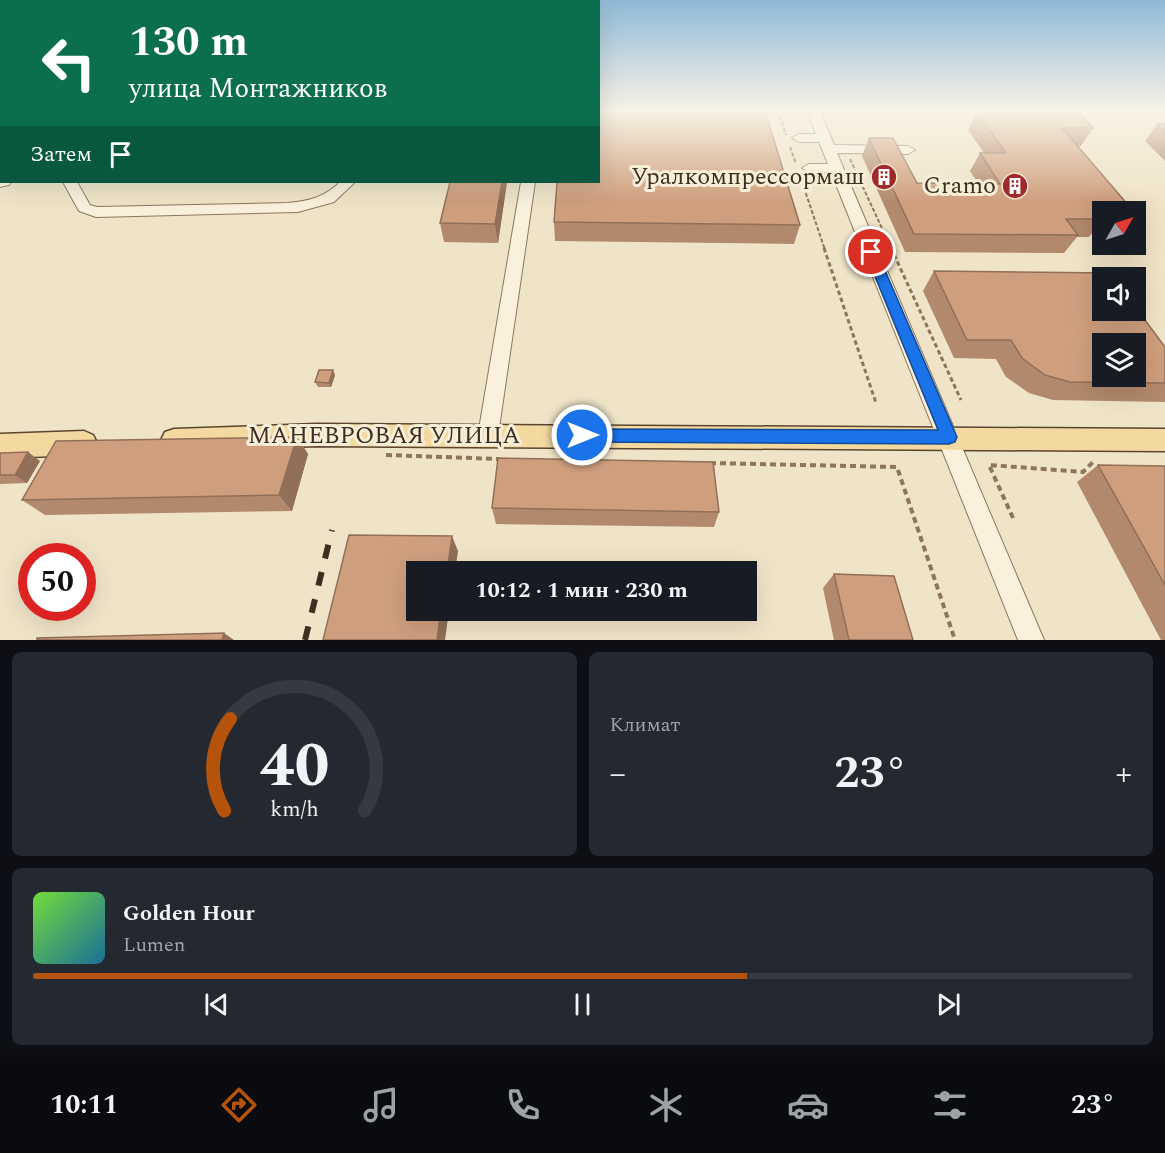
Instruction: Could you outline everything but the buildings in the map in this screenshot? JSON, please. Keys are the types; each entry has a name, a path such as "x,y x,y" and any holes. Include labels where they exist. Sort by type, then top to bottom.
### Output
{"main road":[{"name":"МАНЕВРОВАЯ УЛИЦА","path":"153,440 317,435 488,435 1165,440"},
{"path":"0,446 106,442"}],"street":[{"path":"812,141 846,149 908,150"},
{"path":"825,141 1031,640"},
{"path":"809,168 836,168"},
{"path":"71,183 84,208 96,212 288,208 313,205 337,195 347,183"},
{"path":"488,435 528,183"}],"path":[{"path":"788,141 876,403"},
{"path":"846,149 961,400"},
{"path":"378,454 507,459"},
{"path":"1012,518 989,465 1083,472 1094,461"},
{"path":"708,463 897,467 955,640"}],"railway":[{"path":"305,640 332,530"}],"place":[{"name":"Уралкомпрессормаш","path":"884,177"},
{"name":"Cramo","path":"1015,186"}],"route":[{"path":"582,435 949,437 871,252"}]}
